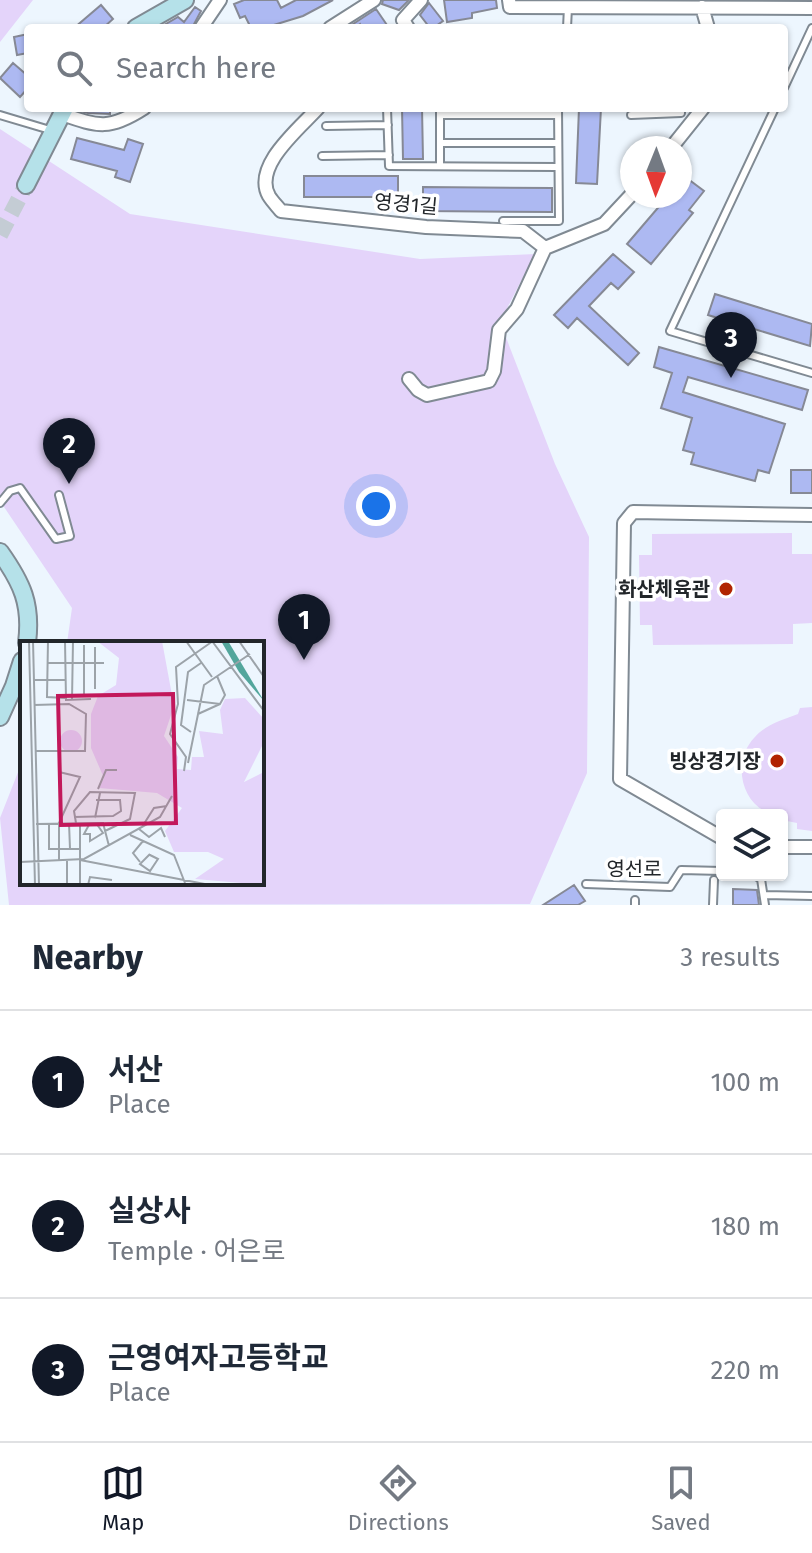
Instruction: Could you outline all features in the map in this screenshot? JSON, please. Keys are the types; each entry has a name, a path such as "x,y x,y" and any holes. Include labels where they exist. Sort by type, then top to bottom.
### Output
{"street":[{"path":"143,24 185,0"},
{"path":"204,24 220,0"},
{"path":"336,24 374,0"},
{"path":"406,24 403,20 421,0"},
{"path":"509,0 510,7 751,4 812,8"},
{"path":"702,7 707,24"},
{"path":"26,185 63,112"},
{"path":"65,112 97,126 126,120 138,112"},
{"name":"영경1길","path":"314,112 269,162 265,176 267,194 281,211 426,227 523,231 545,248"},
{"path":"681,136 700,112"},
{"path":"409,379 427,395 489,381 494,371 499,330 517,309 545,248 604,224 620,207"},
{"path":"716,835 620,779 624,523 633,512 812,515"},
{"path":"0,552 16,575 27,603 30,622 27,641"},
{"path":"0,717 20,667"},
{"path":"788,847 812,847"}],"lane":[{"path":"788,79 812,28"},
{"path":"387,112 389,166 558,167"},
{"path":"440,112 440,166"},
{"path":"503,221 559,221 558,112"},
{"path":"631,115 681,112"},
{"path":"773,112 670,331 812,373"},
{"path":"0,115 54,131"},
{"path":"326,126 388,125"},
{"path":"440,143 558,143"},
{"path":"322,156 389,155"},
{"path":"0,503 10,491 20,488 56,539 70,536 59,495"},
{"name":"영선로","path":"586,884 670,887 681,870 716,871"},
{"path":"713,905 714,880"},
{"path":"762,881 765,905"},
{"path":"765,895 812,896"}],"shaded area":[{"path":"0,0 33,0 0,42"},
{"path":"0,129 130,214 420,259 535,254 500,322 555,464 589,537 587,773 530,904 9,905 0,818 20,767 20,885 264,885 264,641 67,641 72,608 0,501"},
{"name":"화산체육관","path":"792,533 792,554 812,554 812,623 793,624 793,644 653,645 652,625 640,625 639,555 652,555 652,534"},
{"name":"빙상경기장","path":"812,707 812,831 797,829 797,823 788,821 788,809 758,807 744,787 742,774 746,749 758,733 798,714 800,708"}],"building":[{"path":"244,0 277,0 281,8 296,0 333,0 303,16 277,24 249,24 245,16 240,18 234,4"},
{"path":"383,0 409,0 399,10 382,4"},
{"path":"444,0 496,0 497,8 472,13 472,18 447,22"},
{"path":"429,3 443,21 427,24 420,15"},
{"path":"101,5 113,19 107,24 79,24"},
{"path":"195,7 201,11 194,24 166,24 178,17 184,22"},
{"path":"376,9 386,24 360,24 353,24"},
{"path":"24,35 24,54 17,55 14,37"},
{"path":"13,63 24,73 24,92 20,97 0,78"},
{"path":"402,112 422,112 423,159 403,159"},
{"path":"579,112 601,112 597,184 576,183"},
{"path":"77,138 124,150 128,139 143,144 130,182 115,177 117,171 71,159"},
{"path":"304,176 398,176 398,197 304,197"},
{"path":"692,182 704,191 692,206"},
{"path":"423,187 552,188 552,212 423,211"},
{"path":"658,208 691,208 693,213 651,264 627,244"},
{"path":"613,254 634,272 618,289 611,283 589,306 639,353 628,365 577,318 568,328 554,315"},
{"path":"715,294 812,324 810,346 708,315"},
{"path":"659,347 808,390 802,410 688,377 683,392 785,424 769,473 758,470 755,481 691,464 694,453 683,450 692,418 661,408 672,373 654,367"},
{"path":"791,470 812,470 812,493 791,493"},
{"path":"574,885 585,901 578,905 543,905"},
{"path":"733,889 757,890 759,905 733,905"}],"tunnel":[{"path":"0,235 26,185"}],"place":[{"name":"근영여자고등학교","path":"731,378"},
{"name":"실상사","path":"69,484"},
{"name":"화산체육관","path":"726,589"},
{"name":"서산","path":"304,660"},
{"name":"빙상경기장","path":"777,761"}]}
